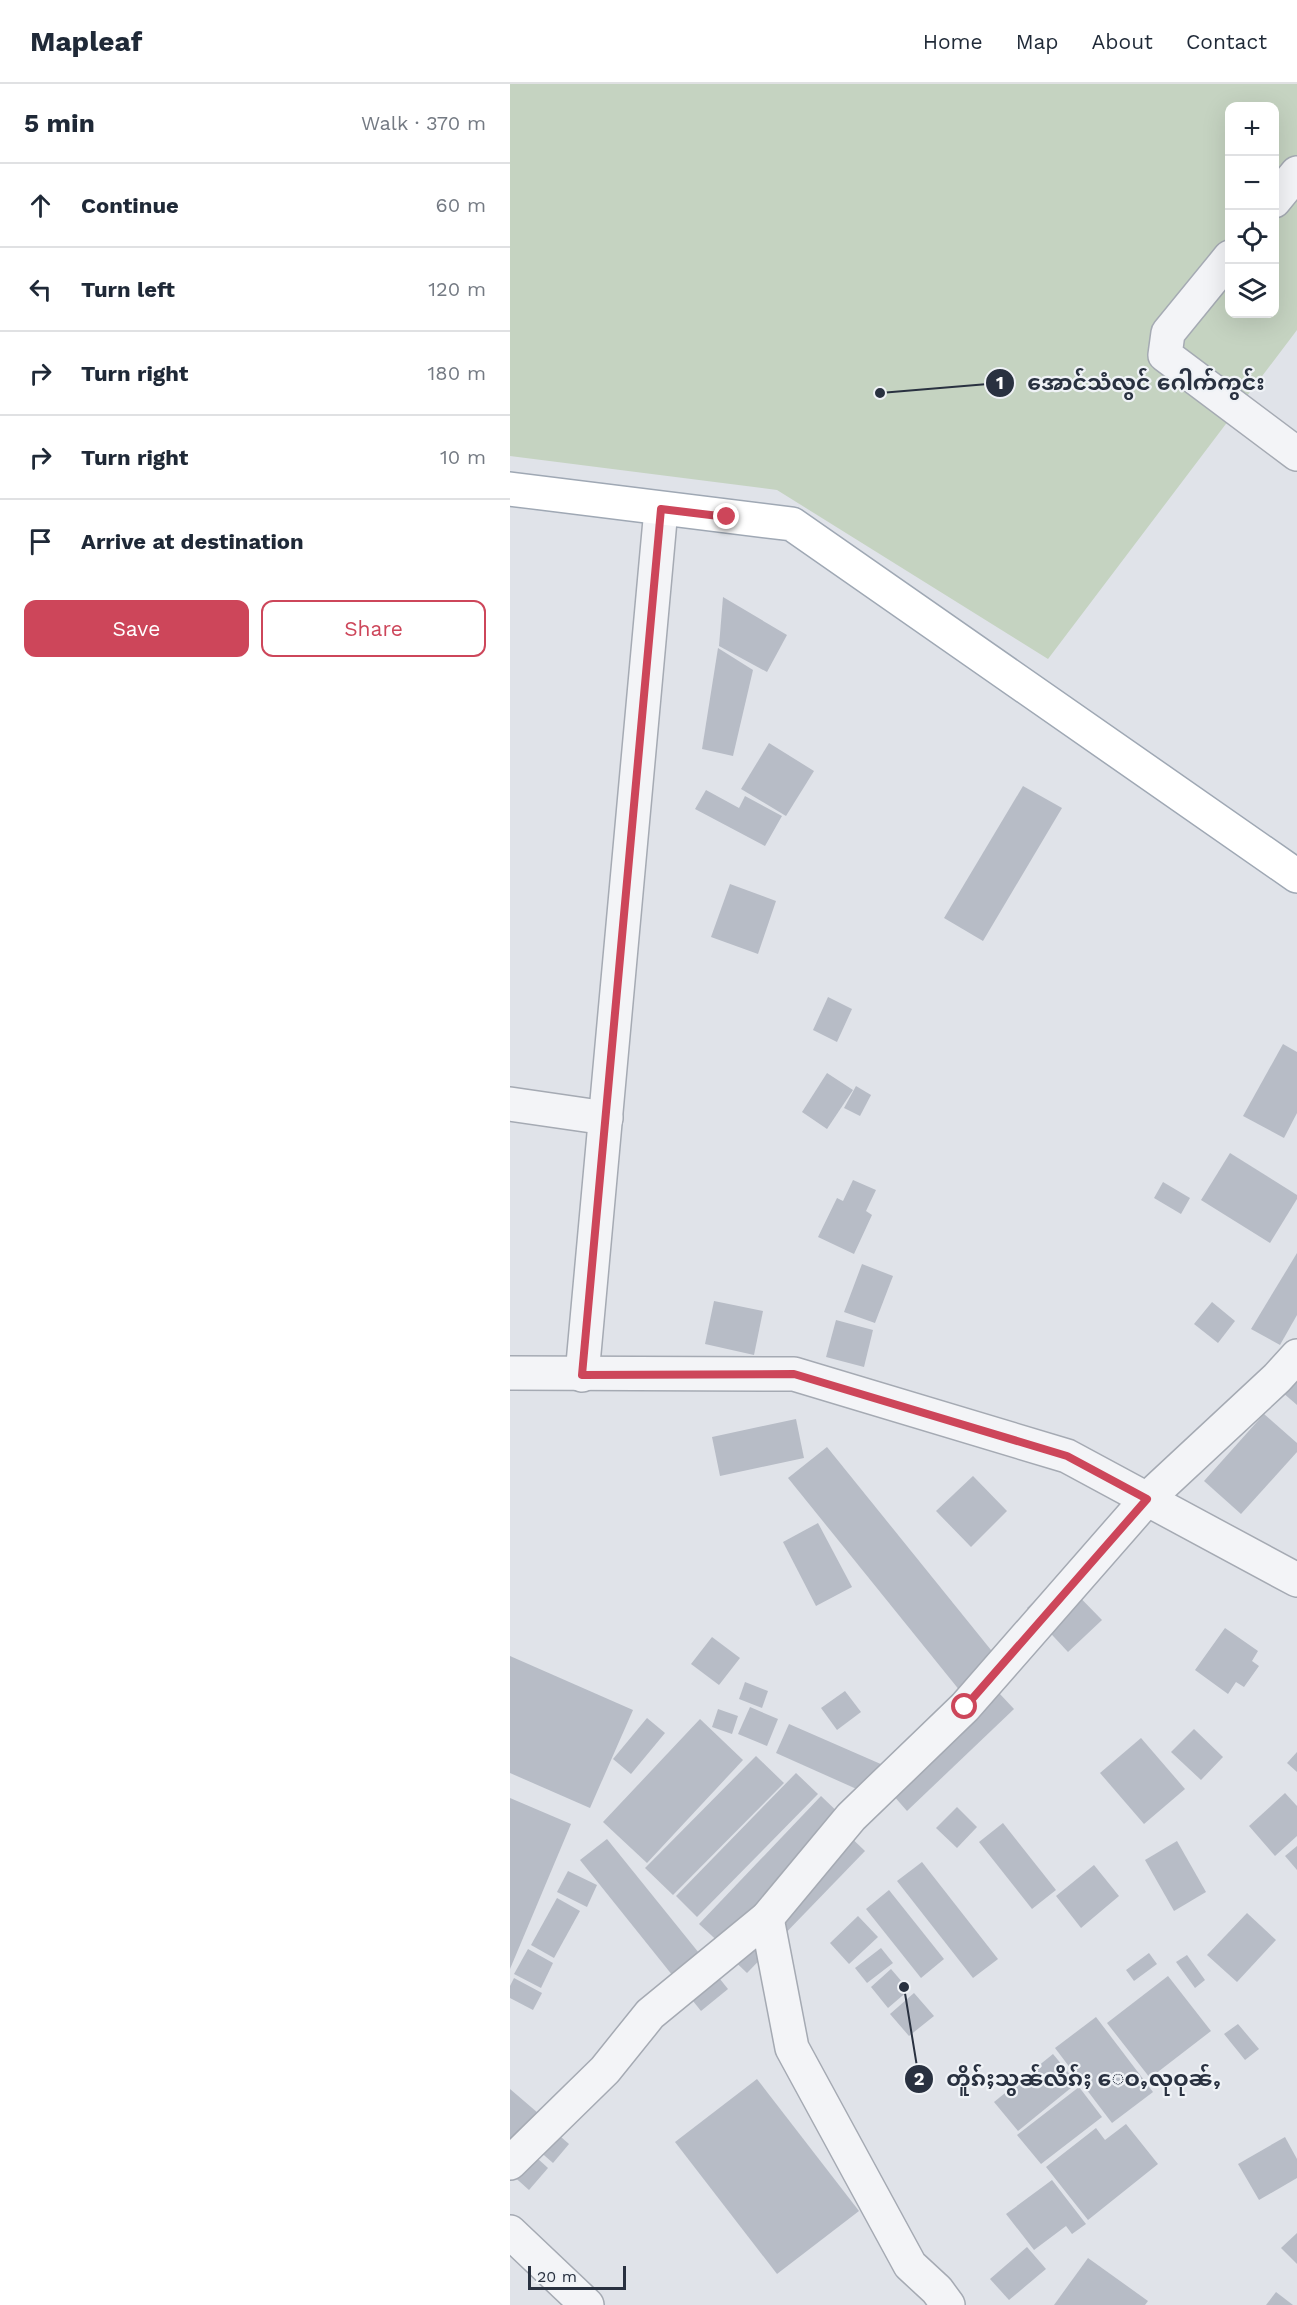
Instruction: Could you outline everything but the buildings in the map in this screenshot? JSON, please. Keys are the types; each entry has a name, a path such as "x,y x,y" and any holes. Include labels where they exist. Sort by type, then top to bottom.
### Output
{"main road":[{"path":"510,489 792,524 1293,865"}],"street":[{"path":"1279,196 1297,173"},
{"path":"1225,263 1168,333 1165,355 1297,454"},
{"path":"582,1375 661,509"},
{"path":"510,1104 606,1118"},
{"path":"510,2163 605,2070 650,2014 767,1918 851,1817 965,1707 1147,1499 1277,1378 1297,1356"},
{"path":"510,1373 794,1374 1067,1456 1297,1580"},
{"path":"767,1918 792,2048 910,2265 937,2290 948,2305"},
{"path":"510,2232 587,2305"}],"green space":[{"path":"510,84 1297,84 1297,330 1048,659 777,490 510,456"}],"place":[{"name":"အောင်သံလွင် ဂေါက်ကွင်း","path":"880,393"},
{"name":"တိူၵ်ႈသွၼ်လိၵ်ႈ ေဝႇလုဝုၼ်ႇ","path":"904,1987"}],"route":[{"path":"727,517 661,509 582,1375 794,1374 1067,1456 1147,1499 965,1707"}]}
